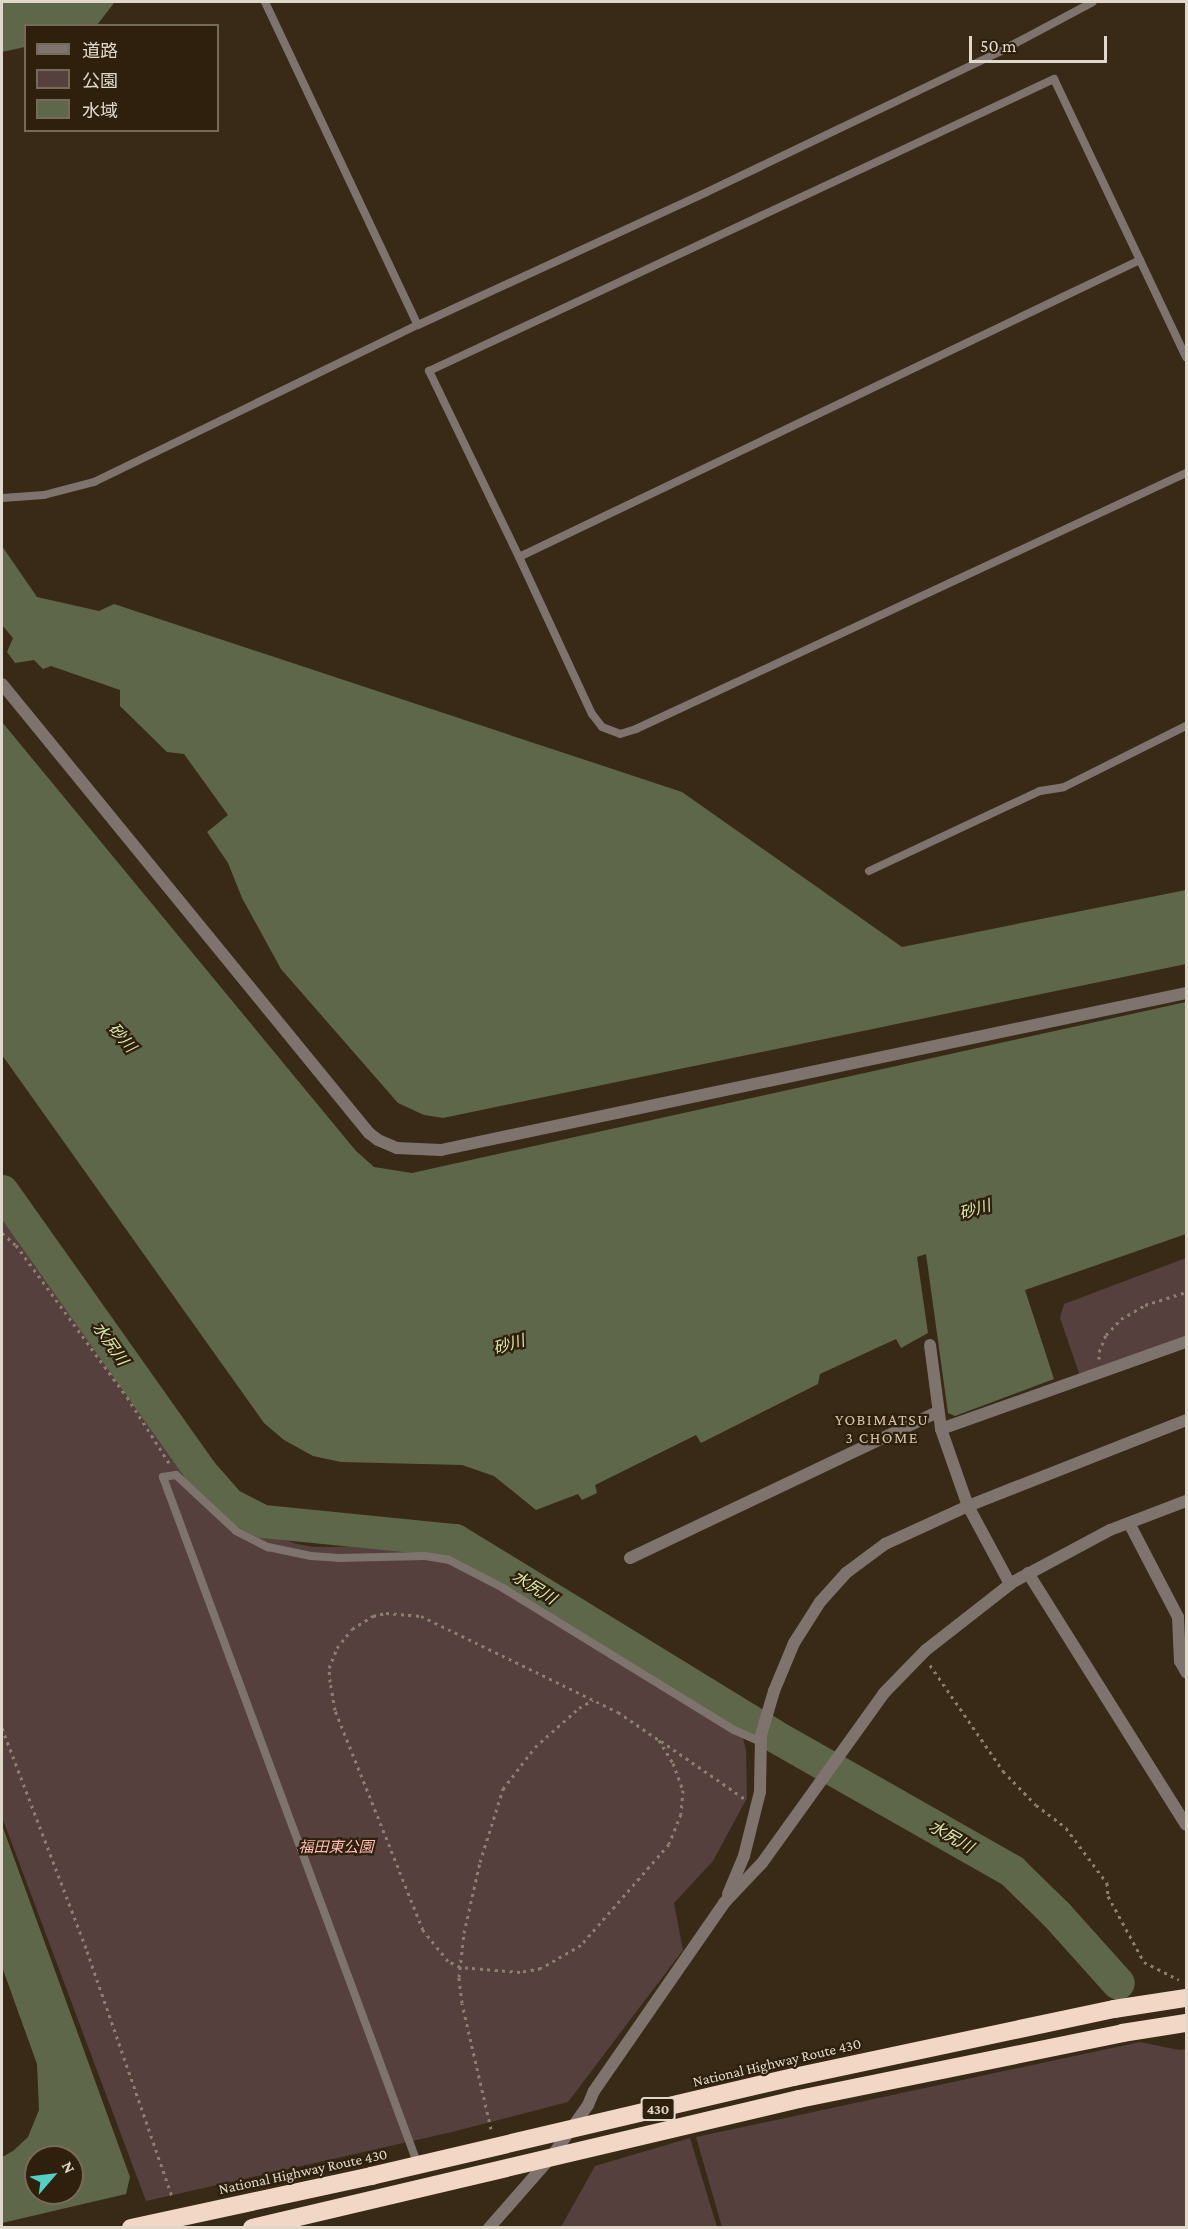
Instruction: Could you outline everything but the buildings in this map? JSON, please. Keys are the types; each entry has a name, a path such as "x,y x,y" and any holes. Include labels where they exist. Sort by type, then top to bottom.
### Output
{"highway":[{"name":"National Highway Route 430","path":"131,2228 418,2165 794,2077 1186,1992"},
{"name":"430","path":"252,2228 799,2099 1122,2033 1186,2023"}],"street":[{"path":"2,684 369,1133 378,1140 397,1148 441,1150 1186,993"},
{"path":"941,1429 1186,1342"},
{"path":"930,1345 941,1429 968,1506 1010,1584"},
{"path":"630,1558 939,1412"},
{"path":"724,1903 744,1856 760,1792 761,1739 765,1718 794,1643 820,1602 846,1573 885,1544 968,1506 1186,1420"},
{"path":"489,2228 552,2156 572,2129 588,2105 594,2091 724,1903 762,1863 884,1693 922,1654 965,1616 1010,1584 1110,1530 1186,1501"},
{"path":"1129,1523 1178,1617 1180,1660 1186,1672"},
{"path":"1028,1573 1186,1825"}],"lane":[{"path":"265,2 418,325"},
{"path":"2,498 44,495 93,482 418,325 707,192 988,57 1093,2"},
{"path":"1186,357 1054,79 429,371 592,714 602,727 620,734 647,724 1186,473"},
{"path":"519,557 1140,260"},
{"path":"869,871 1040,791 1064,786 1186,726"},
{"path":"418,2165 164,1486 163,1478 176,1475 236,1531 268,1547 329,1558 425,1556 449,1560 502,1587 734,1730 761,1739"}],"path":[{"path":"2,1233 16,1245 127,1396 176,1475"},
{"path":"1099,1352 1106,1335 1121,1319 1145,1305 1186,1292"},
{"path":"659,1740 673,1763 683,1790 681,1814 669,1844 605,1918 581,1945 541,1968 520,1972 460,1967 448,1961 423,1930 334,1710 329,1668 337,1648 352,1629 373,1616 386,1612 421,1616 618,1712 659,1740 756,1807"},
{"path":"922,1654 1003,1771 1036,1805 1066,1828 1107,1883 1107,1896 1144,1962 1180,1981 1186,1992"},
{"path":"491,2130 462,2003 460,1967 464,1933 480,1862 503,1789 535,1747 593,1700"},
{"path":"2,1728 87,1951 172,2196"}],"green space":[{"name":"福田東公園","path":"2,1211 197,1482 224,1513 250,1528 297,1544 315,1547 411,1546 448,1552 501,1578 633,1655 733,1717 740,1727 746,1750 747,1798 713,1861 674,1903 683,1950 568,2102 452,2132 146,2201 2,1817"},
{"path":"1186,1258 1186,1338 1080,1376 1060,1318 1064,1304"},
{"path":"1140,2042 1179,2050 1186,2049 1186,2227 722,2227 696,2137"},
{"path":"690,2138 717,2227 561,2227 595,2166"}],"water":[{"path":"2,2 114,2 98,24 24,24 24,47 2,52"},
{"path":"2,546 37,597 99,611 114,604 682,792 902,947 1186,890 1186,964 443,1118 424,1115 398,1103 281,969 242,898 228,863 207,832 228,815 184,754 167,752 120,706 120,690 51,666 43,669 34,660 15,663 7,652 13,638 2,625"},
{"name":"砂川","path":"2,722 356,1151 374,1167 412,1173 1186,1002 1186,1234 1025,1290 1054,1379 955,1416 948,1413 926,1254 917,1257 928,1333 901,1348 896,1339 820,1374 818,1384 701,1443 696,1435 595,1485 597,1493 582,1500 578,1494 536,1510 494,1476 462,1465 341,1462 313,1456 284,1440 264,1423 2,1055"},
{"path":"2,1825 130,2177 126,2194 84,2204 84,2145 24,2145 24,2205 79,2205 2,2223 2,2157 13,2151 28,2137 39,2110 37,2064 2,1967"}],"waterway":[{"name":"水尻川","path":"2,1191 201,1472 229,1504 263,1521 455,1540 773,1735 1012,1871 1057,1915 1118,1983"}],"district":[{"name":"YOBIMATSU 3 CHOME","path":"882,1429"}]}
